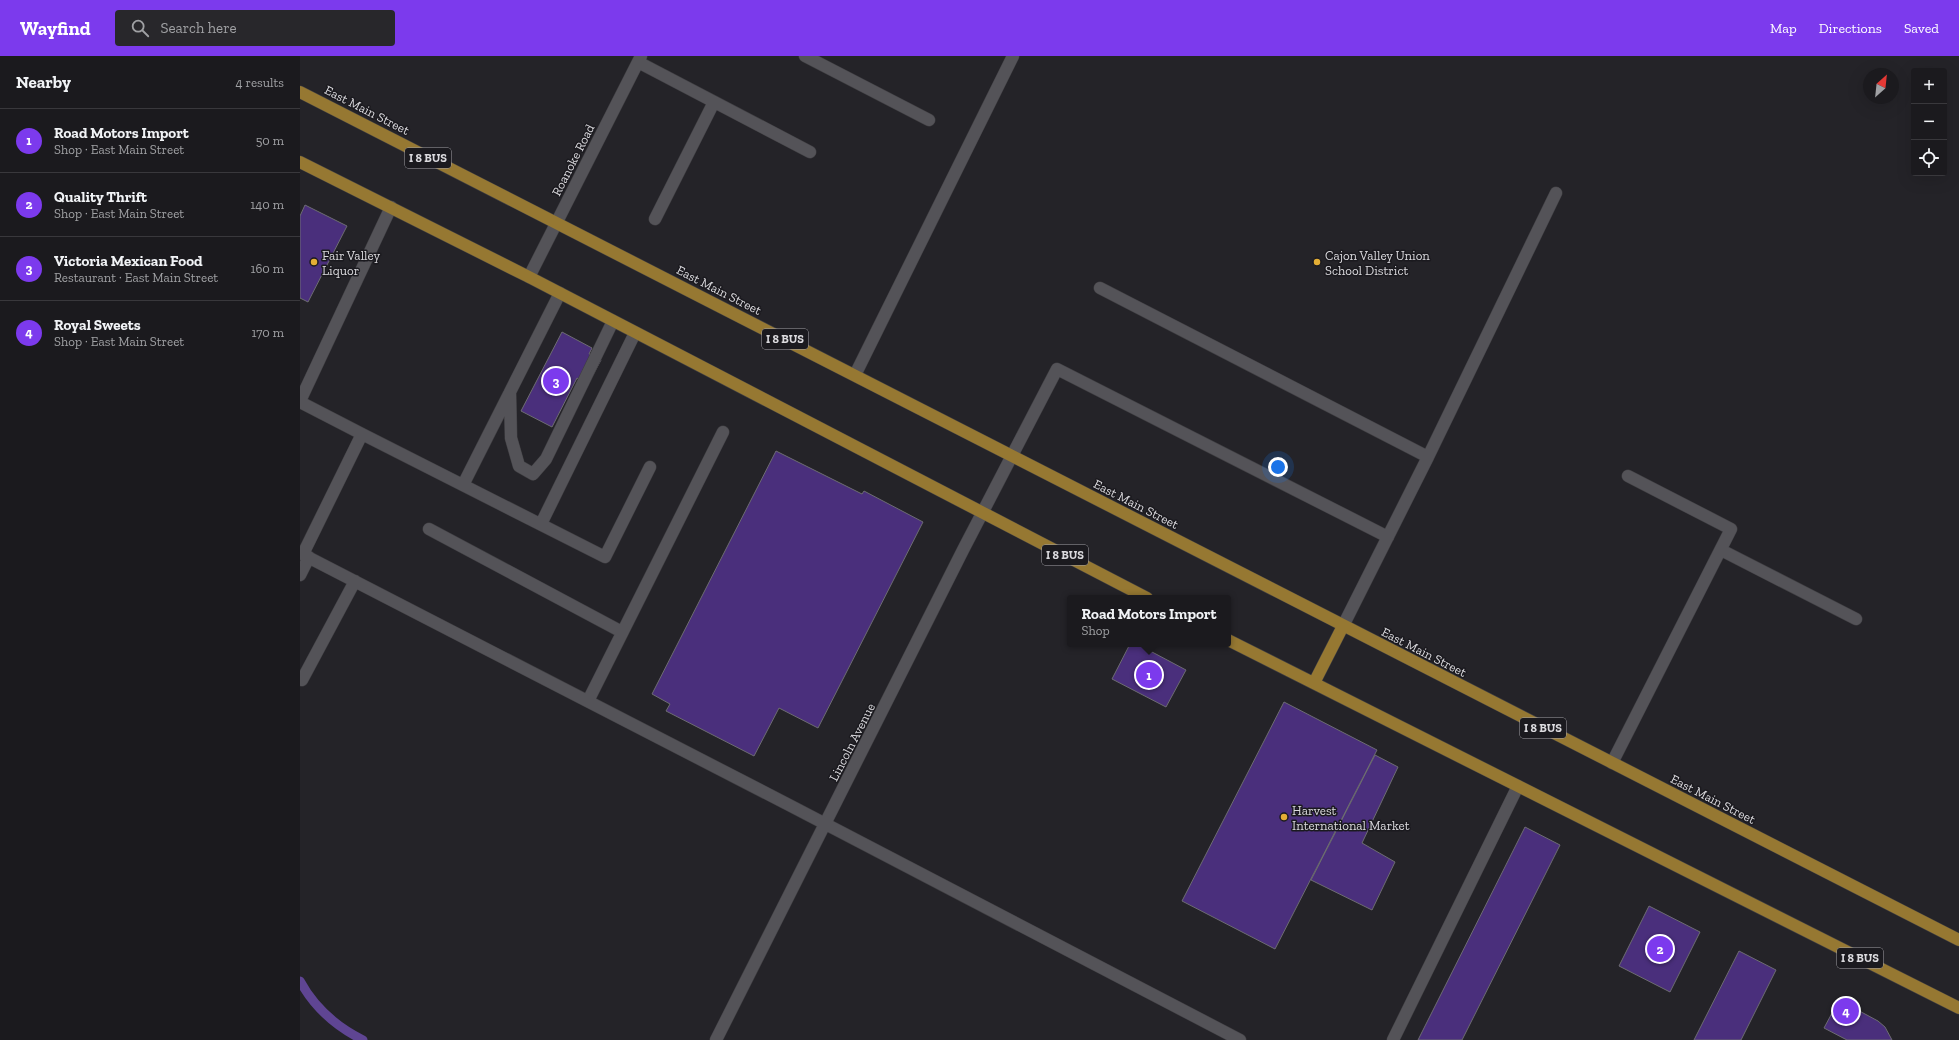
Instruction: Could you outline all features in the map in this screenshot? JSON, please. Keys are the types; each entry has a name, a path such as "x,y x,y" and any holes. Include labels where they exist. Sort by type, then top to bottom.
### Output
{"main road":[{"name":"East Main Street","path":"300,92 1959,940"},
{"name":"I 8 BUS","path":"300,162 529,277 1141,595"},
{"path":"1314,683 1343,626"},
{"name":"I 8 BUS","path":"1231,642 1959,1008"}],"street":[{"path":"805,56 929,120"},
{"path":"855,375 1013,56"},
{"path":"639,59 714,102 810,152"},
{"name":"Roanoke Road","path":"529,277 639,59"},
{"path":"655,219 714,102"},
{"path":"1343,626 1428,457 1556,193"},
{"path":"391,207 300,402 605,557 650,467"},
{"path":"1100,288 1428,457"},
{"path":"463,485 560,293"},
{"path":"510,392 511,438 520,466 533,474 546,459 613,321"},
{"path":"541,524 635,332"},
{"name":"Lincoln Avenue","path":"716,1040 982,513 1057,369 1388,537"},
{"path":"588,701 723,432"},
{"path":"300,575 304,555 362,434"},
{"path":"1612,763 1731,530 1628,476"},
{"path":"429,529 622,632"},
{"path":"1721,550 1856,619"},
{"path":"304,555 826,824 1240,1040"},
{"path":"300,679 302,680 355,581"},
{"path":"1393,1040 1518,786"}],"building":[{"name":"Fair Valley Liquor","path":"305,205 347,226 308,302 300,298 300,216"},
{"path":"562,332 592,348 589,354 601,360 588,384 577,378 552,427 521,411"},
{"path":"776,451 862,494 864,491 923,522 818,728 779,708 754,756 666,711 670,704 652,694"},
{"path":"1128,647 1143,647 1186,670 1166,707 1112,679"},
{"name":"Harvest International Market","path":"1284,702 1377,750 1275,949 1182,901"},
{"path":"1375,755 1398,767 1362,843 1395,862 1372,910 1311,880"},
{"path":"1525,827 1560,845 1462,1040 1418,1040"},
{"path":"1649,906 1700,932 1670,992 1619,966"},
{"path":"1739,951 1776,970 1741,1040 1694,1040"},
{"path":"1839,1000 1878,1021 1885,1027 1892,1040 1847,1040 1824,1028"}],"waterway":[{"path":"300,981 319,1008 344,1029 363,1040"}],"place":[{"name":"Fair Valley Liquor","path":"314,262"},
{"name":"Cajon Valley Union School District","path":"1317,262"},
{"name":"Victoria Mexican Food","path":"556,381"},
{"name":"Road Motors Import","path":"1149,675"},
{"name":"Harvest International Market","path":"1284,817"},
{"name":"Quality Thrift","path":"1660,949"},
{"name":"Royal Sweets","path":"1846,1011"}]}
